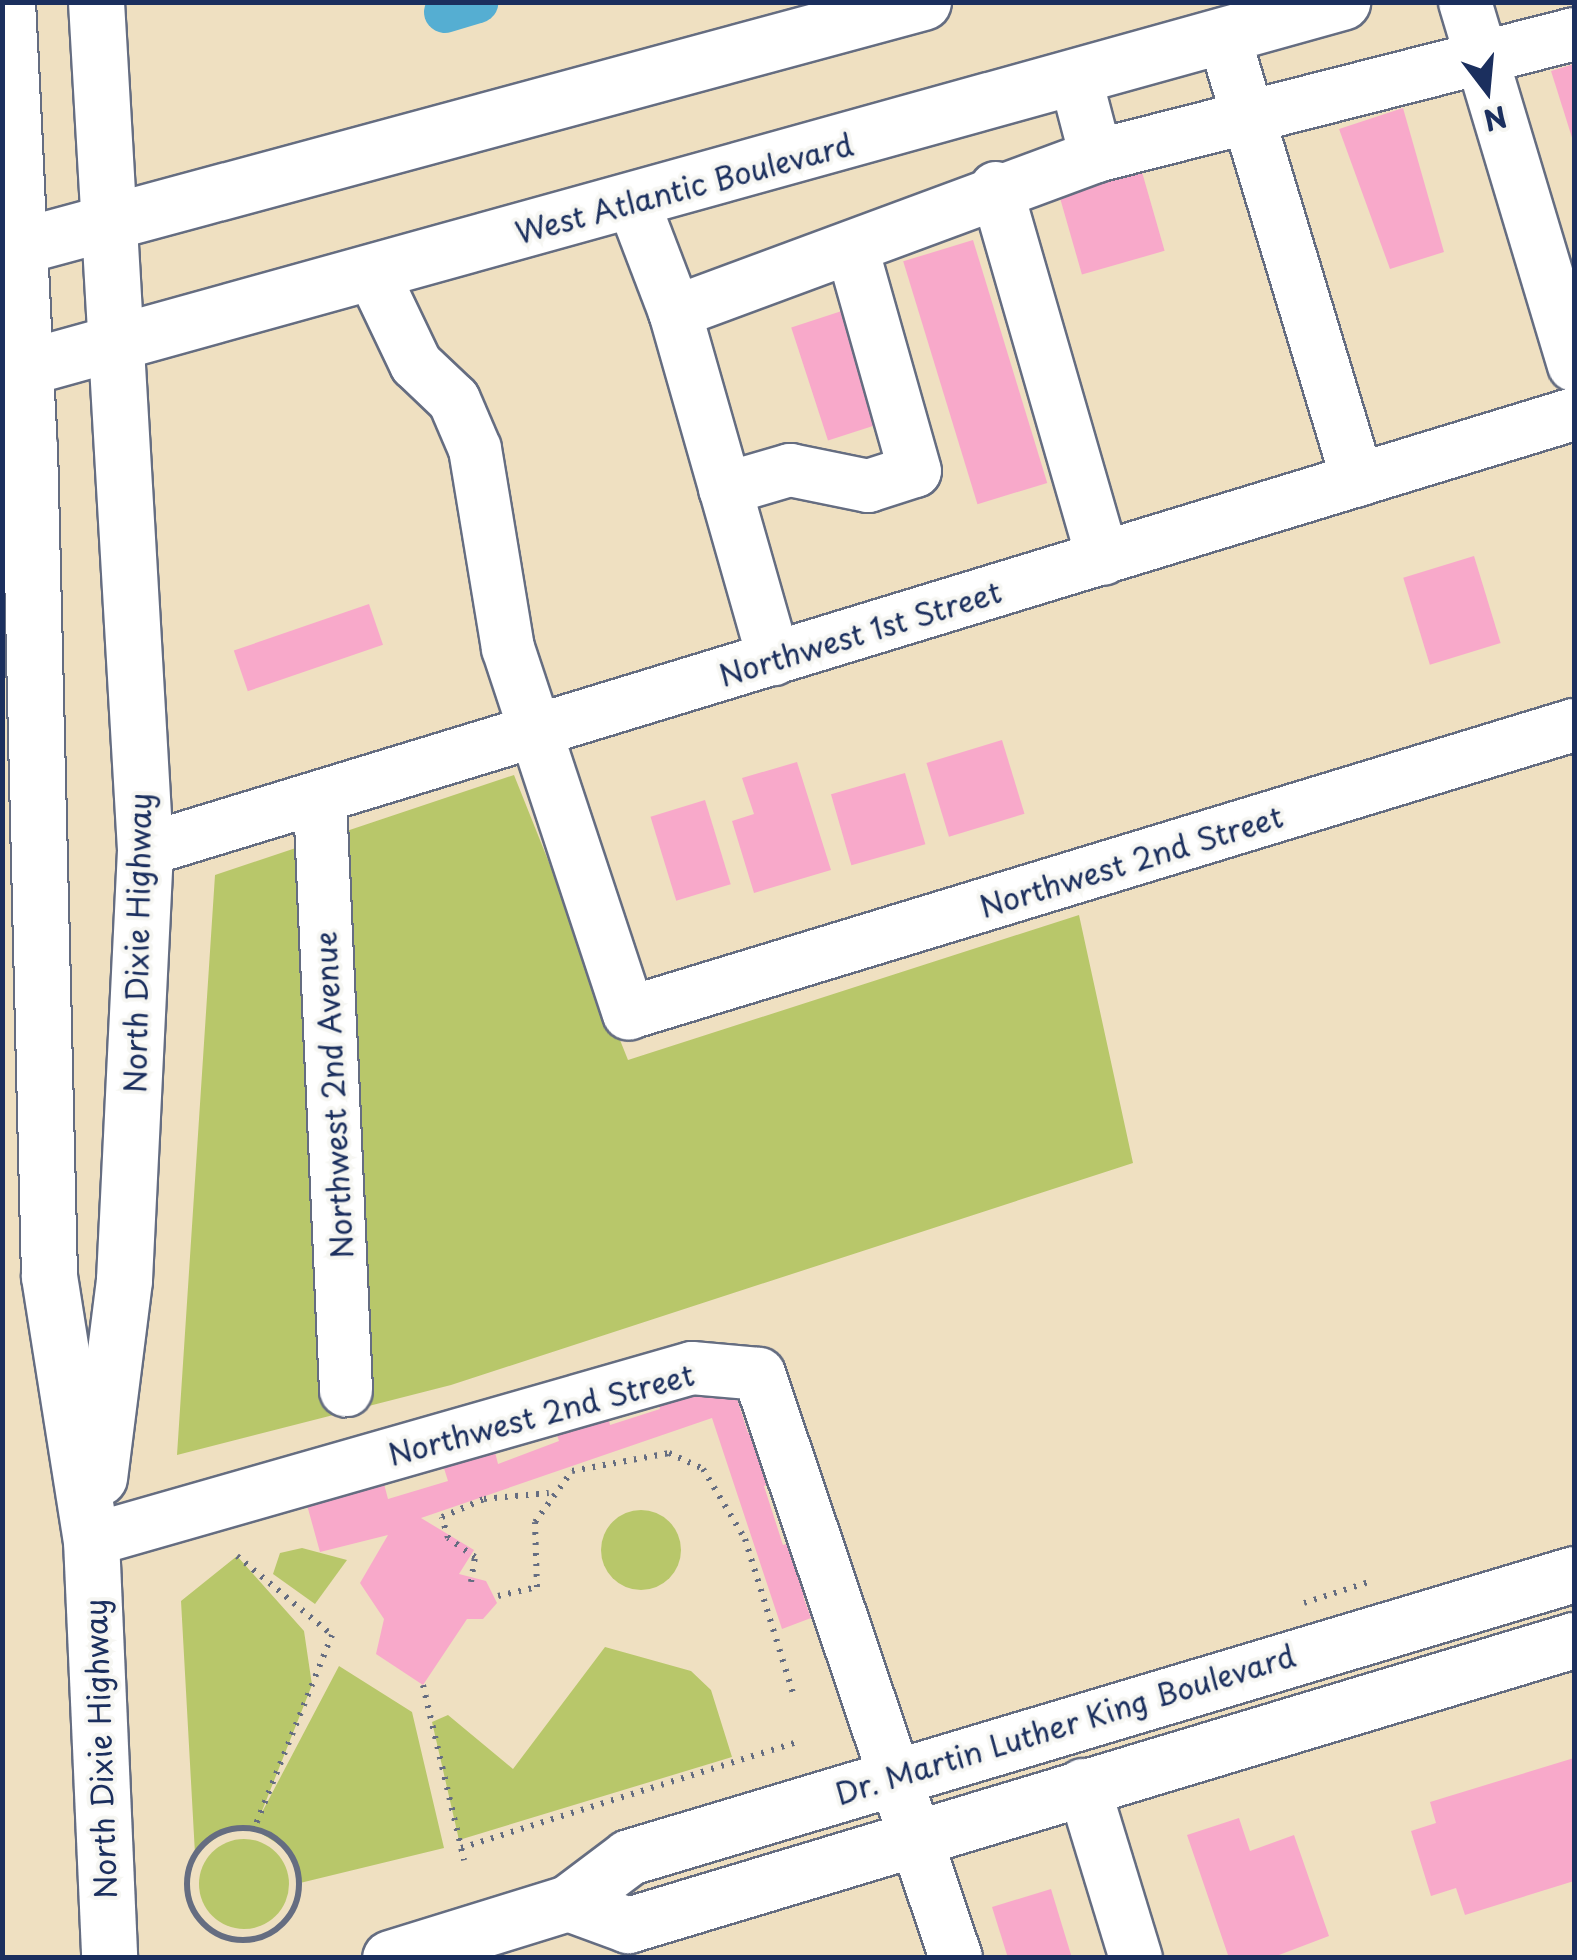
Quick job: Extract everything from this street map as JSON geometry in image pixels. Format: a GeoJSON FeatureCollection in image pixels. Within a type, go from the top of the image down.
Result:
{"type":"FeatureCollection","features":[{"type":"Feature","properties":{"kind":"main road","name":"North Dixie Highway"},"geometry":{"type":"LineString","coordinates":[[7,2],[14,371],[50,1276],[91,1540],[109,1958]]}},
{"type":"Feature","properties":{"kind":"main road","name":"North Dixie Highway"},"geometry":{"type":"LineString","coordinates":[[91,1540],[124,1280],[145,850],[96,2]]}},
{"type":"Feature","properties":{"kind":"main road"},"geometry":{"type":"LineString","coordinates":[[11,249],[923,2]]}},
{"type":"Feature","properties":{"kind":"main road","name":"West Atlantic Boulevard"},"geometry":{"type":"LineString","coordinates":[[14,371],[1076,80],[1342,2]]}},
{"type":"Feature","properties":{"kind":"main road","name":"Dr. Martin Luther King Boulevard"},"geometry":{"type":"LineString","coordinates":[[390,1958],[568,1903],[629,1857],[1252,1667],[1574,1574]]}},
{"type":"Feature","properties":{"kind":"main road"},"geometry":{"type":"LineString","coordinates":[[568,1903],[628,1925],[1271,1727],[1574,1640]]}},
{"type":"Feature","properties":{"kind":"main road"},"geometry":{"type":"LineString","coordinates":[[1252,1667],[1271,1727]]}},
{"type":"Feature","properties":{"kind":"street"},"geometry":{"type":"LineString","coordinates":[[1464,2],[1572,349]]}},
{"type":"Feature","properties":{"kind":"street"},"geometry":{"type":"LineString","coordinates":[[675,312],[852,248],[996,188],[1096,156],[1574,34]]}},
{"type":"Feature","properties":{"kind":"street"},"geometry":{"type":"LineString","coordinates":[[1224,37],[1358,480]]}},
{"type":"Feature","properties":{"kind":"street"},"geometry":{"type":"LineString","coordinates":[[1076,80],[1096,156]]}},
{"type":"Feature","properties":{"kind":"street"},"geometry":{"type":"LineString","coordinates":[[996,188],[1103,559]]}},
{"type":"Feature","properties":{"kind":"street"},"geometry":{"type":"LineString","coordinates":[[633,202],[675,312],[774,659]]}},
{"type":"Feature","properties":{"kind":"street"},"geometry":{"type":"LineString","coordinates":[[725,489],[790,470],[868,486],[916,471],[852,248]]}},
{"type":"Feature","properties":{"kind":"street"},"geometry":{"type":"LineString","coordinates":[[373,274],[416,364],[454,400],[475,450],[508,648],[538,732]]}},
{"type":"Feature","properties":{"kind":"street","name":"Northwest 1st Street"},"geometry":{"type":"LineString","coordinates":[[145,850],[320,800],[1574,414]]}},
{"type":"Feature","properties":{"kind":"street","name":"Northwest 2nd Street"},"geometry":{"type":"LineString","coordinates":[[538,732],[630,1013],[1574,725]]}},
{"type":"Feature","properties":{"kind":"street","name":"Northwest 2nd Avenue"},"geometry":{"type":"LineString","coordinates":[[320,800],[346,1390]]}},
{"type":"Feature","properties":{"kind":"street","name":"Northwest 2nd Street"},"geometry":{"type":"LineString","coordinates":[[91,1540],[692,1368],[759,1374],[898,1774]]}},
{"type":"Feature","properties":{"kind":"street"},"geometry":{"type":"LineString","coordinates":[[898,1774],[956,1958]]}},
{"type":"Feature","properties":{"kind":"street"},"geometry":{"type":"LineString","coordinates":[[1084,1785],[1136,1958]]}},
{"type":"Feature","properties":{"kind":"path"},"geometry":{"type":"LineString","coordinates":[[498,1596],[537,1587],[535,1522],[549,1492],[572,1471],[629,1455],[669,1453],[703,1469],[745,1539],[793,1693]]}},
{"type":"Feature","properties":{"kind":"path"},"geometry":{"type":"LineString","coordinates":[[471,1582],[475,1558],[448,1538],[442,1517],[484,1499],[549,1492]]}},
{"type":"Feature","properties":{"kind":"path"},"geometry":{"type":"LineString","coordinates":[[237,1556],[332,1635],[254,1829]]}},
{"type":"Feature","properties":{"kind":"path"},"geometry":{"type":"LineString","coordinates":[[423,1685],[464,1860]]}},
{"type":"Feature","properties":{"kind":"path"},"geometry":{"type":"LineString","coordinates":[[461,1848],[800,1741]]}},
{"type":"Feature","properties":{"kind":"path"},"geometry":{"type":"LineString","coordinates":[[254,1829],[288,1850],[297,1900],[277,1929],[228,1939],[199,1920],[188,1870],[214,1836],[254,1829]]}},
{"type":"Feature","properties":{"kind":"green space"},"geometry":{"type":"Polygon","coordinates":[[[514,775],[628,1060],[1079,915],[1133,1163],[451,1385],[177,1455],[215,875],[514,775]]]}},
{"type":"Feature","properties":{"kind":"green space"},"geometry":{"type":"Polygon","coordinates":[[[633,1510],[649,1510],[670,1521],[681,1550],[670,1579],[649,1590],[633,1590],[619,1584],[607,1572],[601,1558],[601,1542],[607,1528],[619,1516],[633,1510]]]}},
{"type":"Feature","properties":{"kind":"green space"},"geometry":{"type":"Polygon","coordinates":[[[302,1548],[347,1560],[315,1604],[273,1574],[280,1553],[302,1548]]]}},
{"type":"Feature","properties":{"kind":"green space"},"geometry":{"type":"Polygon","coordinates":[[[237,1556],[304,1631],[312,1685],[260,1816],[339,1666],[412,1712],[444,1848],[300,1883],[288,1850],[254,1829],[226,1830],[195,1854],[181,1601],[237,1556]]]}},
{"type":"Feature","properties":{"kind":"green space"},"geometry":{"type":"Polygon","coordinates":[[[605,1647],[691,1671],[711,1690],[732,1757],[459,1840],[432,1722],[448,1715],[513,1769],[605,1647]]]}},
{"type":"Feature","properties":{"kind":"green space"},"geometry":{"type":"Polygon","coordinates":[[[235,1839],[253,1839],[269,1846],[282,1859],[289,1884],[282,1909],[269,1922],[253,1929],[235,1929],[219,1922],[206,1909],[199,1893],[199,1875],[206,1859],[219,1846],[235,1839]]]}},
{"type":"Feature","properties":{"kind":"building"},"geometry":{"type":"Polygon","coordinates":[[[1574,64],[1574,144],[1551,71],[1574,64]]]}},
{"type":"Feature","properties":{"kind":"building"},"geometry":{"type":"Polygon","coordinates":[[[1403,108],[1444,252],[1390,269],[1339,129],[1403,108]]]}},
{"type":"Feature","properties":{"kind":"building"},"geometry":{"type":"Polygon","coordinates":[[[1142,172],[1165,251],[1082,275],[1059,196],[1142,172]]]}},
{"type":"Feature","properties":{"kind":"building"},"geometry":{"type":"Polygon","coordinates":[[[973,240],[1047,483],[977,504],[903,261],[973,240]]]}},
{"type":"Feature","properties":{"kind":"building"},"geometry":{"type":"Polygon","coordinates":[[[854,307],[891,420],[828,441],[791,327],[854,307]]]}},
{"type":"Feature","properties":{"kind":"building"},"geometry":{"type":"Polygon","coordinates":[[[1474,556],[1501,643],[1430,665],[1403,578],[1474,556]]]}},
{"type":"Feature","properties":{"kind":"building"},"geometry":{"type":"Polygon","coordinates":[[[369,604],[383,645],[248,691],[234,651],[369,604]]]}},
{"type":"Feature","properties":{"kind":"building"},"geometry":{"type":"Polygon","coordinates":[[[1002,740],[1025,814],[949,837],[926,763],[1002,740]]]}},
{"type":"Feature","properties":{"kind":"building"},"geometry":{"type":"Polygon","coordinates":[[[797,762],[831,870],[754,893],[732,821],[754,814],[742,778],[797,762]]]}},
{"type":"Feature","properties":{"kind":"building"},"geometry":{"type":"Polygon","coordinates":[[[905,773],[925,844],[851,865],[831,794],[905,773]]]}},
{"type":"Feature","properties":{"kind":"building"},"geometry":{"type":"Polygon","coordinates":[[[705,800],[731,884],[676,901],[650,817],[705,800]]]}},
{"type":"Feature","properties":{"kind":"building"},"geometry":{"type":"Polygon","coordinates":[[[652,1381],[732,1383],[748,1433],[771,1426],[787,1478],[764,1486],[783,1545],[816,1535],[821,1590],[803,1596],[811,1618],[782,1629],[712,1418],[421,1518],[474,1550],[459,1574],[486,1581],[497,1603],[483,1619],[467,1619],[423,1685],[376,1654],[384,1619],[360,1583],[388,1535],[320,1552],[307,1505],[383,1480],[388,1499],[448,1481],[443,1465],[494,1448],[498,1464],[559,1441],[550,1415],[607,1411],[610,1425],[660,1409],[652,1381]]]}},
{"type":"Feature","properties":{"kind":"building"},"geometry":{"type":"Polygon","coordinates":[[[1574,1758],[1574,1881],[1465,1915],[1456,1888],[1431,1896],[1411,1831],[1436,1823],[1430,1802],[1574,1758]]]}},
{"type":"Feature","properties":{"kind":"building"},"geometry":{"type":"Polygon","coordinates":[[[1239,1818],[1250,1851],[1294,1835],[1329,1936],[1271,1958],[1229,1958],[1187,1835],[1239,1818]]]}},
{"type":"Feature","properties":{"kind":"building"},"geometry":{"type":"Polygon","coordinates":[[[1051,1889],[1072,1958],[1008,1958],[992,1907],[1051,1889]]]}},
{"type":"Feature","properties":{"kind":"waterway"},"geometry":{"type":"LineString","coordinates":[[445,12],[478,2]]}}]}
